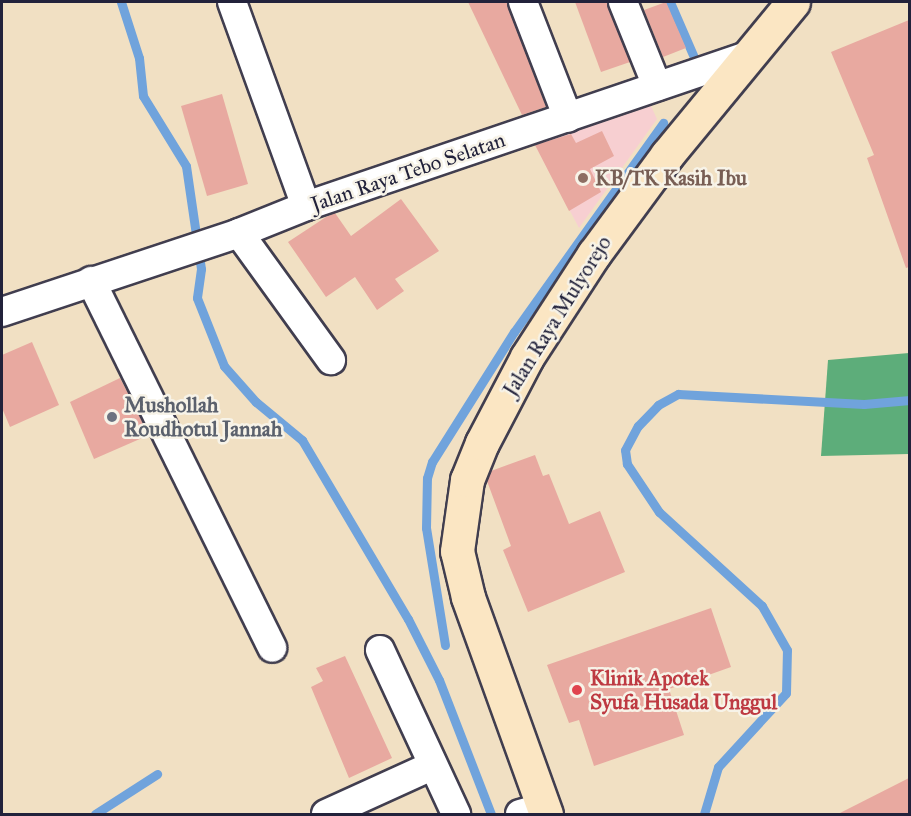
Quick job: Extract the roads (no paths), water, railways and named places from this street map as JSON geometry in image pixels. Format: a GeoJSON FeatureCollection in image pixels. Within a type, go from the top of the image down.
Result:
{"type":"FeatureCollection","features":[{"type":"Feature","properties":{"kind":"main road"},"geometry":{"type":"LineString","coordinates":[[746,56],[793,2]]}},
{"type":"Feature","properties":{"kind":"main road","name":"Jalan Raya Mulyorejo"},"geometry":{"type":"LineString","coordinates":[[537,812],[468,597],[457,551],[467,480],[527,357],[594,254],[667,155],[746,56]]}},
{"type":"Feature","properties":{"kind":"street"},"geometry":{"type":"LineString","coordinates":[[232,2],[306,206]]}},
{"type":"Feature","properties":{"kind":"street"},"geometry":{"type":"LineString","coordinates":[[523,2],[568,118]]}},
{"type":"Feature","properties":{"kind":"street"},"geometry":{"type":"LineString","coordinates":[[623,2],[657,86]]}},
{"type":"Feature","properties":{"kind":"street","name":"Jalan Raya Tebo Selatan"},"geometry":{"type":"LineString","coordinates":[[2,312],[228,237],[306,206],[746,56]]}},
{"type":"Feature","properties":{"kind":"street"},"geometry":{"type":"LineString","coordinates":[[228,237],[332,360]]}},
{"type":"Feature","properties":{"kind":"street"},"geometry":{"type":"LineString","coordinates":[[91,281],[273,648]]}},
{"type":"Feature","properties":{"kind":"street"},"geometry":{"type":"LineString","coordinates":[[380,650],[456,814]]}},
{"type":"Feature","properties":{"kind":"street"},"geometry":{"type":"LineString","coordinates":[[326,814],[432,766]]}},
{"type":"Feature","properties":{"kind":"waterway"},"geometry":{"type":"LineString","coordinates":[[121,2],[139,58],[143,96],[186,166],[201,269],[197,298],[224,366],[256,402],[302,440],[408,619],[439,680],[491,814]]}},
{"type":"Feature","properties":{"kind":"waterway"},"geometry":{"type":"LineString","coordinates":[[670,2],[693,55]]}},
{"type":"Feature","properties":{"kind":"waterway"},"geometry":{"type":"LineString","coordinates":[[445,645],[426,528],[427,478],[432,462],[514,332],[663,123]]}},
{"type":"Feature","properties":{"kind":"waterway"},"geometry":{"type":"LineString","coordinates":[[704,814],[718,767],[786,693],[787,650],[762,606],[659,512],[627,464],[625,450],[638,426],[658,405],[678,394],[864,404],[910,400]]}},
{"type":"Feature","properties":{"kind":"waterway"},"geometry":{"type":"LineString","coordinates":[[95,814],[157,774]]}},
{"type":"Feature","properties":{"kind":"place","name":"KB/TK Kasih Ibu"},"geometry":{"type":"Point","coordinates":[583,178]}},
{"type":"Feature","properties":{"kind":"place","name":"Mushollah Roudhotul Jannah"},"geometry":{"type":"Point","coordinates":[112,417]}},
{"type":"Feature","properties":{"kind":"place","name":"Klinik Apotek Syufa Husada Unggul"},"geometry":{"type":"Point","coordinates":[577,690]}}]}
